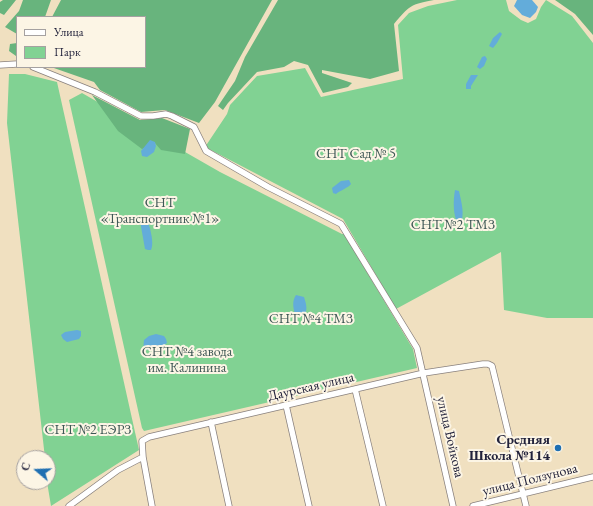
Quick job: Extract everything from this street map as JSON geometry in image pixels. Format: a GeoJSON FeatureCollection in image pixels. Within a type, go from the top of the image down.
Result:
{"type":"FeatureCollection","features":[{"type":"Feature","properties":{"kind":"street"},"geometry":{"type":"LineString","coordinates":[[0,65],[16,64]]}},
{"type":"Feature","properties":{"kind":"street","name":"улица Войкова"},"geometry":{"type":"LineString","coordinates":[[35,68],[95,92],[141,116],[166,114],[184,121],[194,127],[206,151],[268,187],[341,224],[417,348],[424,373],[453,506]]}},
{"type":"Feature","properties":{"kind":"street","name":"Даурская улица"},"geometry":{"type":"LineString","coordinates":[[143,457],[142,441],[149,437],[424,373],[488,364],[492,366],[523,493]]}},
{"type":"Feature","properties":{"kind":"street"},"geometry":{"type":"LineString","coordinates":[[355,389],[383,506]]}},
{"type":"Feature","properties":{"kind":"street"},"geometry":{"type":"LineString","coordinates":[[286,405],[309,506]]}},
{"type":"Feature","properties":{"kind":"street"},"geometry":{"type":"LineString","coordinates":[[211,422],[230,506]]}},
{"type":"Feature","properties":{"kind":"street"},"geometry":{"type":"LineString","coordinates":[[69,506],[118,470],[143,457],[152,506]]}},
{"type":"Feature","properties":{"kind":"street","name":"улица Ползунова"},"geometry":{"type":"LineString","coordinates":[[473,506],[593,477]]}},
{"type":"Feature","properties":{"kind":"street"},"geometry":{"type":"LineString","coordinates":[[523,493],[526,506]]}},
{"type":"Feature","properties":{"kind":"green space"},"geometry":{"type":"Polygon","coordinates":[[[3,0],[16,0],[4,15],[0,13],[0,2],[3,0]]]}},
{"type":"Feature","properties":{"kind":"green space"},"geometry":{"type":"Polygon","coordinates":[[[23,0],[51,0],[45,16],[16,16],[16,33],[5,27],[19,11],[23,0]]]}},
{"type":"Feature","properties":{"kind":"green space"},"geometry":{"type":"Polygon","coordinates":[[[61,0],[272,0],[215,102],[199,123],[165,110],[141,112],[100,90],[94,82],[54,68],[146,68],[146,16],[53,16],[61,0]]]}},
{"type":"Feature","properties":{"kind":"green space"},"geometry":{"type":"Polygon","coordinates":[[[278,0],[434,0],[420,3],[411,7],[403,13],[394,24],[399,71],[370,79],[322,70],[322,73],[352,83],[348,87],[323,93],[308,65],[294,61],[284,67],[257,72],[223,110],[218,106],[235,81],[245,57],[278,0]]]}},
{"type":"Feature","properties":{"kind":"green space"},"geometry":{"type":"Polygon","coordinates":[[[457,0],[506,0],[509,11],[521,20],[528,23],[536,19],[546,0],[572,16],[593,43],[593,318],[547,318],[504,310],[501,252],[396,309],[343,219],[205,147],[227,114],[230,105],[257,76],[305,68],[321,97],[403,79],[398,25],[409,13],[428,6],[457,0]]]}},
{"type":"Feature","properties":{"kind":"green space"},"geometry":{"type":"Polygon","coordinates":[[[555,0],[593,0],[593,35],[575,14],[555,0]]]}},
{"type":"Feature","properties":{"kind":"green space"},"geometry":{"type":"Polygon","coordinates":[[[16,43],[16,56],[9,51],[10,44],[16,43]]]}},
{"type":"Feature","properties":{"kind":"green space","name":"СНТ №2 ЕЭРЗ"},"geometry":{"type":"Polygon","coordinates":[[[9,74],[25,74],[57,82],[139,450],[51,506],[48,490],[56,490],[56,450],[44,450],[7,123],[9,74]]]}},
{"type":"Feature","properties":{"kind":"green space"},"geometry":{"type":"Polygon","coordinates":[[[82,93],[220,172],[344,234],[413,349],[417,368],[144,431],[142,428],[69,100],[82,93]]]}},
{"type":"Feature","properties":{"kind":"green space"},"geometry":{"type":"Polygon","coordinates":[[[92,95],[140,120],[162,118],[190,129],[185,154],[161,150],[154,142],[142,149],[118,131],[92,95]]]}},
{"type":"Feature","properties":{"kind":"water"},"geometry":{"type":"Polygon","coordinates":[[[517,0],[532,0],[538,7],[536,12],[530,18],[522,15],[514,6],[517,0]]]}},
{"type":"Feature","properties":{"kind":"water"},"geometry":{"type":"Polygon","coordinates":[[[500,32],[502,34],[497,43],[493,48],[489,46],[493,38],[500,32]]]}},
{"type":"Feature","properties":{"kind":"water"},"geometry":{"type":"Polygon","coordinates":[[[485,56],[487,59],[484,66],[480,69],[477,67],[482,57],[485,56]]]}},
{"type":"Feature","properties":{"kind":"water"},"geometry":{"type":"Polygon","coordinates":[[[471,75],[478,75],[471,86],[471,89],[466,89],[466,84],[471,75]]]}},
{"type":"Feature","properties":{"kind":"water"},"geometry":{"type":"Polygon","coordinates":[[[150,140],[155,142],[156,146],[154,152],[147,157],[142,156],[141,151],[150,140]]]}},
{"type":"Feature","properties":{"kind":"water"},"geometry":{"type":"Polygon","coordinates":[[[349,180],[350,185],[336,194],[333,193],[332,188],[341,181],[349,180]]]}},
{"type":"Feature","properties":{"kind":"water"},"geometry":{"type":"Polygon","coordinates":[[[455,190],[459,191],[463,216],[462,220],[458,224],[454,208],[455,190]]]}},
{"type":"Feature","properties":{"kind":"water"},"geometry":{"type":"Polygon","coordinates":[[[141,215],[145,216],[150,228],[152,238],[151,250],[145,249],[140,221],[141,215]]]}},
{"type":"Feature","properties":{"kind":"water"},"geometry":{"type":"Polygon","coordinates":[[[296,295],[304,297],[306,304],[305,313],[300,315],[295,314],[293,304],[296,295]]]}},
{"type":"Feature","properties":{"kind":"water"},"geometry":{"type":"Polygon","coordinates":[[[77,330],[81,331],[81,336],[79,339],[67,342],[61,335],[65,332],[77,330]]]}},
{"type":"Feature","properties":{"kind":"water"},"geometry":{"type":"Polygon","coordinates":[[[156,334],[164,336],[167,343],[155,349],[146,349],[144,346],[144,340],[149,336],[156,334]]]}},
{"type":"Feature","properties":{"kind":"place","name":"Средняя Школа №114"},"geometry":{"type":"Point","coordinates":[558,448]}},
{"type":"Feature","properties":{"kind":"park label","name":"СНТ Сад № 5"},"geometry":{"type":"Point","coordinates":[356,154]}},
{"type":"Feature","properties":{"kind":"park label","name":"СНТ «Транспортник №1»"},"geometry":{"type":"Point","coordinates":[160,212]}},
{"type":"Feature","properties":{"kind":"park label","name":"СНТ №2 ТМЗ"},"geometry":{"type":"Point","coordinates":[453,225]}},
{"type":"Feature","properties":{"kind":"park label","name":"СНТ №4 ТМЗ"},"geometry":{"type":"Point","coordinates":[311,319]}},
{"type":"Feature","properties":{"kind":"park label","name":"СНТ №4 завода им. Калинина"},"geometry":{"type":"Point","coordinates":[187,360]}}]}
